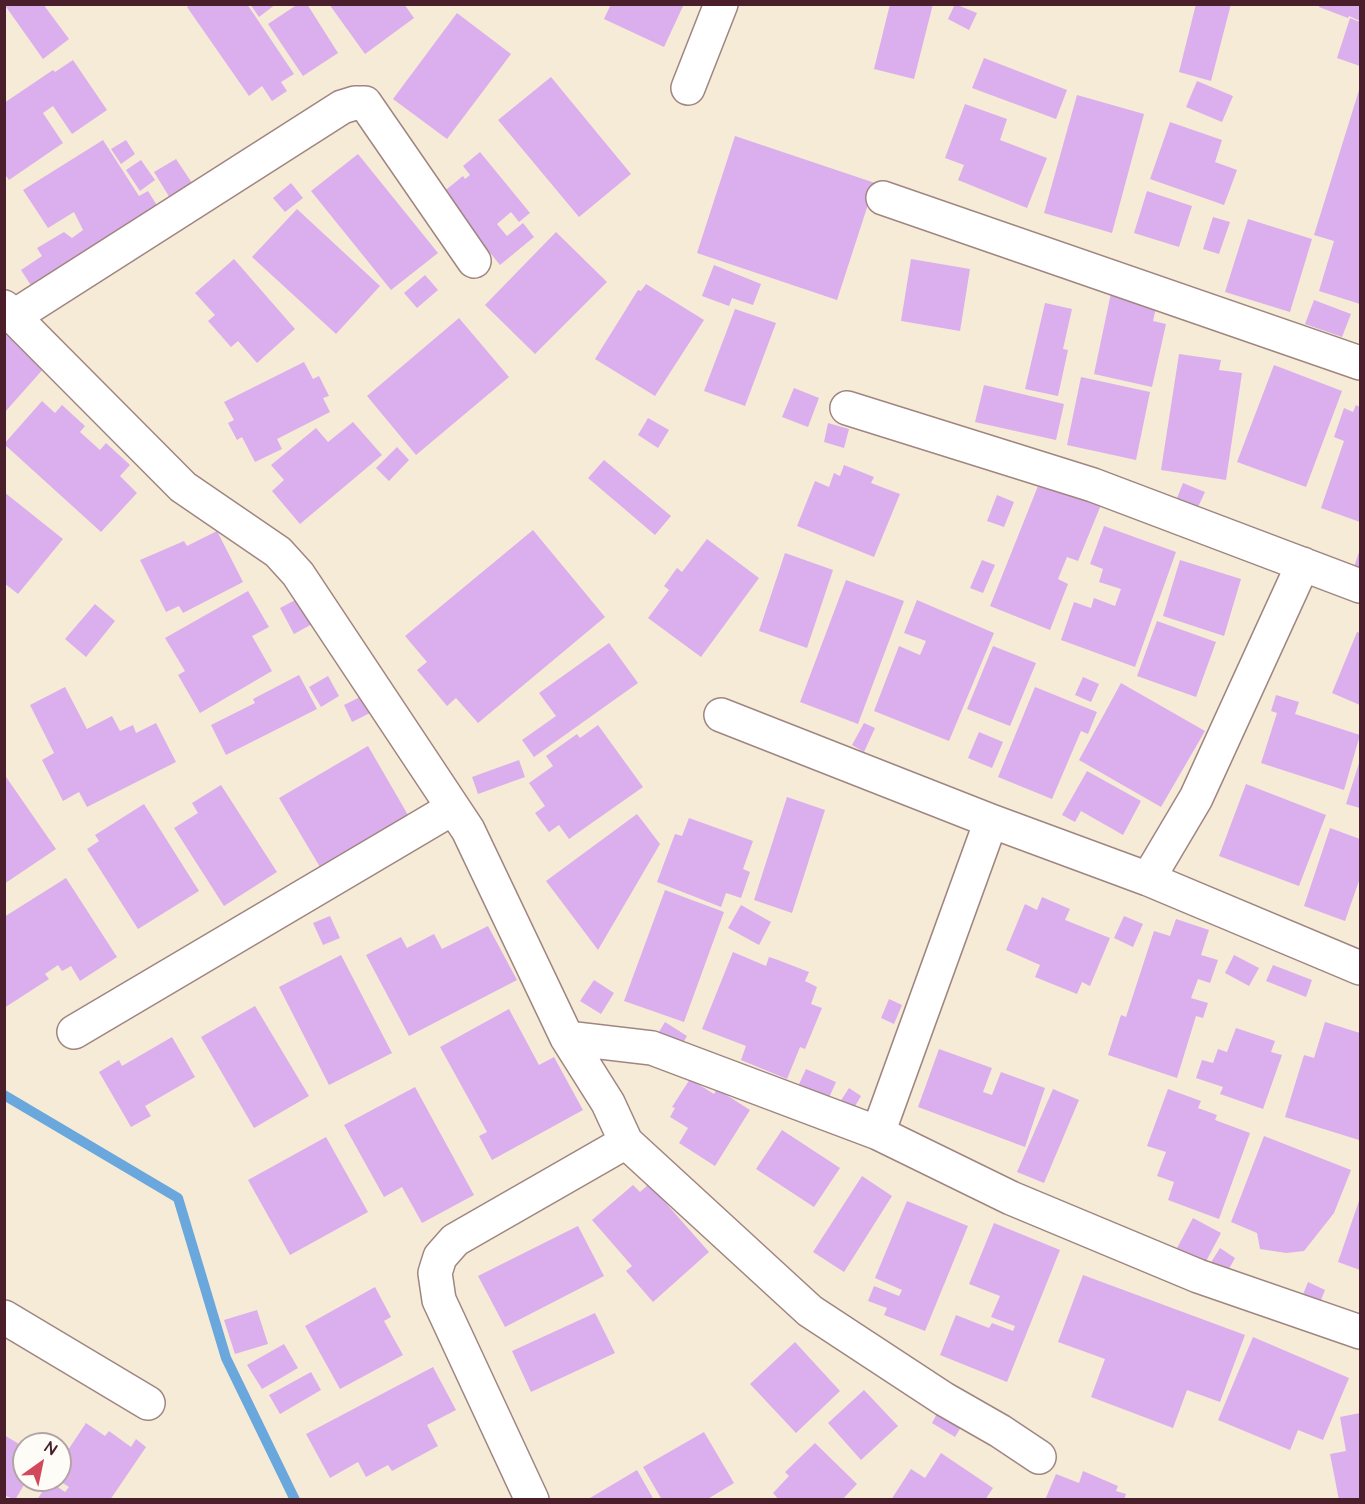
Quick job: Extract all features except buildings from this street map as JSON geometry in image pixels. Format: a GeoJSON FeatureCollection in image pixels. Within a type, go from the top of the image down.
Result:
{"type":"FeatureCollection","features":[{"type":"Feature","properties":{"kind":"street"},"geometry":{"type":"LineString","coordinates":[[688,88],[721,4]]}},
{"type":"Feature","properties":{"kind":"street"},"geometry":{"type":"LineString","coordinates":[[474,261],[365,103],[355,103],[342,107],[9,312],[183,487],[278,552],[298,574],[468,830],[567,1038],[608,1103],[626,1142],[810,1311],[1039,1457]]}},
{"type":"Feature","properties":{"kind":"street"},"geometry":{"type":"LineString","coordinates":[[884,198],[1360,363]]}},
{"type":"Feature","properties":{"kind":"street"},"geometry":{"type":"LineString","coordinates":[[847,408],[1036,466],[1360,586]]}},
{"type":"Feature","properties":{"kind":"street"},"geometry":{"type":"LineString","coordinates":[[1148,879],[1196,798],[1303,564]]}},
{"type":"Feature","properties":{"kind":"street"},"geometry":{"type":"LineString","coordinates":[[721,715],[991,821],[1148,879],[1360,968]]}},
{"type":"Feature","properties":{"kind":"street"},"geometry":{"type":"LineString","coordinates":[[74,1032],[453,808]]}},
{"type":"Feature","properties":{"kind":"street"},"geometry":{"type":"LineString","coordinates":[[878,1133],[991,821]]}},
{"type":"Feature","properties":{"kind":"street"},"geometry":{"type":"LineString","coordinates":[[567,1038],[652,1048],[878,1133],[1011,1198],[1187,1271],[1360,1332]]}},
{"type":"Feature","properties":{"kind":"street"},"geometry":{"type":"LineString","coordinates":[[532,1500],[439,1300],[435,1273],[440,1257],[454,1240],[626,1142]]}},
{"type":"Feature","properties":{"kind":"street"},"geometry":{"type":"LineString","coordinates":[[4,1317],[148,1403]]}},
{"type":"Feature","properties":{"kind":"waterway"},"geometry":{"type":"LineString","coordinates":[[4,1095],[178,1198],[226,1358],[295,1500]]}}]}
